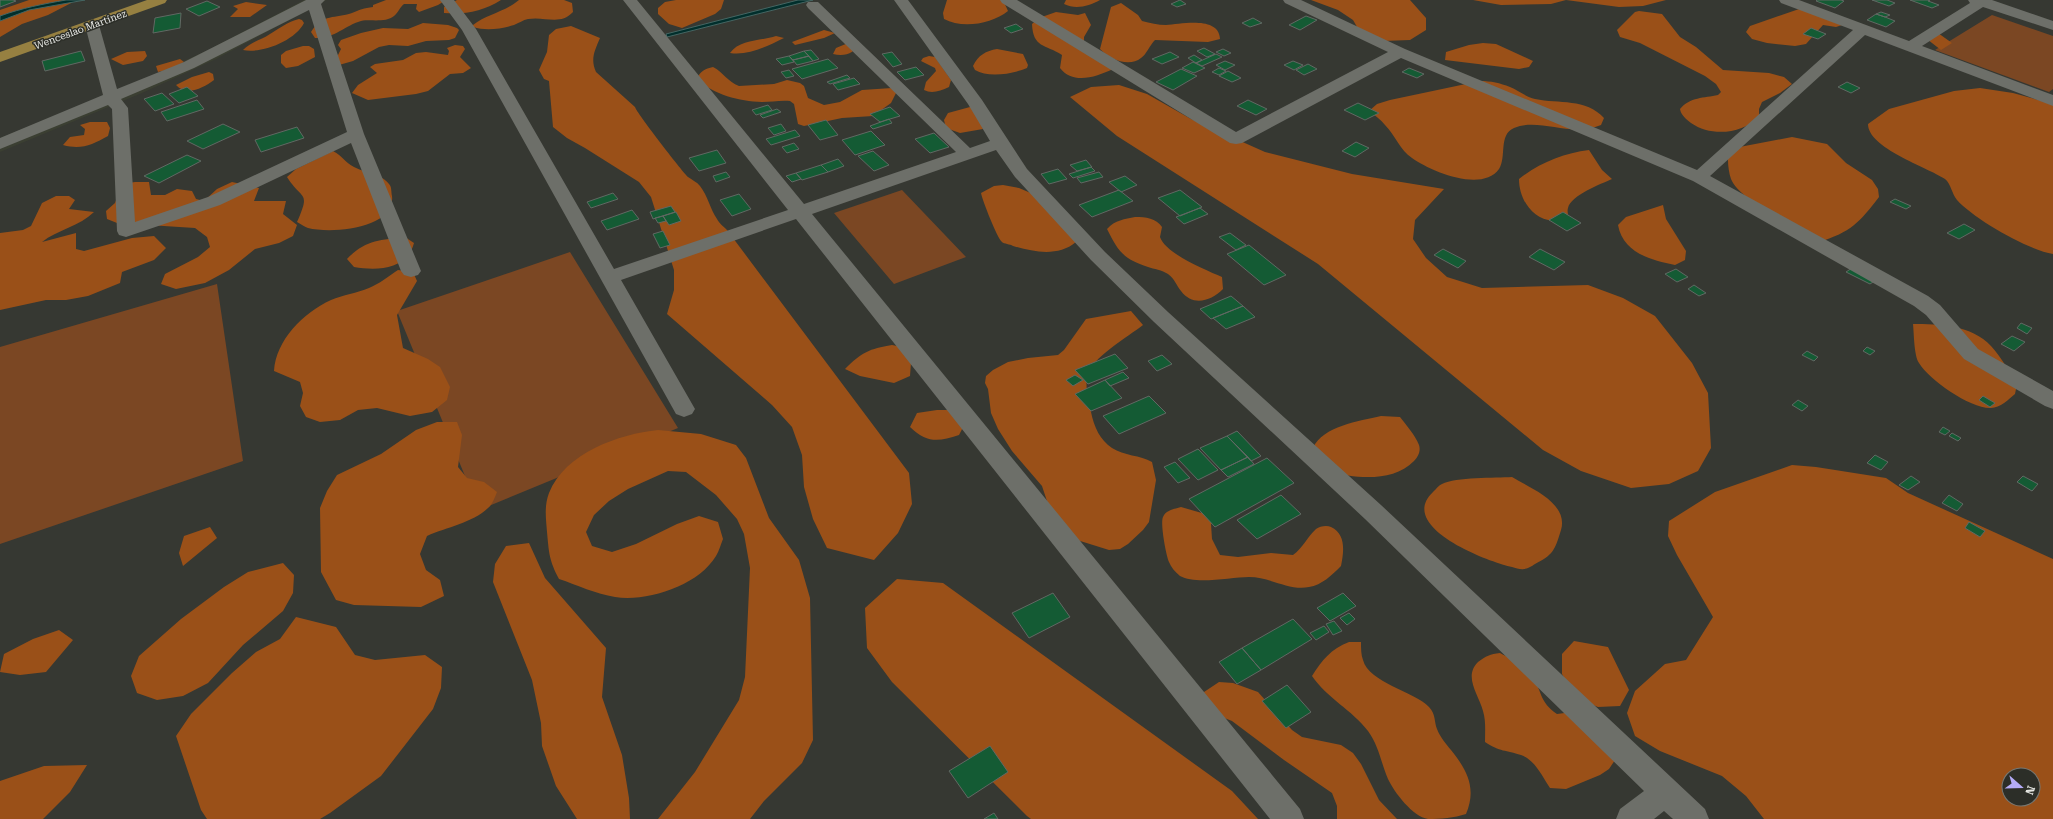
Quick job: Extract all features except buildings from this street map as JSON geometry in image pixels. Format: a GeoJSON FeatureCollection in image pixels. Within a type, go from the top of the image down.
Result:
{"type":"FeatureCollection","features":[{"type":"Feature","properties":{"kind":"main road","name":"Wenceslao Martínez"},"geometry":{"type":"LineString","coordinates":[[0,58],[160,0]]}},
{"type":"Feature","properties":{"kind":"street"},"geometry":{"type":"LineString","coordinates":[[447,0],[469,29],[684,409]]}},
{"type":"Feature","properties":{"kind":"street"},"geometry":{"type":"LineString","coordinates":[[630,0],[1289,819]]}},
{"type":"Feature","properties":{"kind":"street"},"geometry":{"type":"LineString","coordinates":[[901,0],[976,103],[1000,143],[1021,173],[1098,256],[1161,317],[1373,512],[1694,819]]}},
{"type":"Feature","properties":{"kind":"street"},"geometry":{"type":"LineString","coordinates":[[1008,0],[1236,139],[1400,52]]}},
{"type":"Feature","properties":{"kind":"street"},"geometry":{"type":"LineString","coordinates":[[1290,0],[1400,52],[1700,177],[1921,301],[1933,310],[1971,354],[2053,401]]}},
{"type":"Feature","properties":{"kind":"street"},"geometry":{"type":"LineString","coordinates":[[1786,0],[2053,101]]}},
{"type":"Feature","properties":{"kind":"street"},"geometry":{"type":"LineString","coordinates":[[0,144],[112,99],[189,65],[315,1],[356,134],[411,271]]}},
{"type":"Feature","properties":{"kind":"street"},"geometry":{"type":"LineString","coordinates":[[1910,47],[1981,1],[2053,26]]}},
{"type":"Feature","properties":{"kind":"street"},"geometry":{"type":"LineString","coordinates":[[813,5],[967,154]]}},
{"type":"Feature","properties":{"kind":"street"},"geometry":{"type":"LineString","coordinates":[[92,25],[112,99],[120,108],[126,231],[214,201],[356,134]]}},
{"type":"Feature","properties":{"kind":"street"},"geometry":{"type":"LineString","coordinates":[[1700,177],[1863,29]]}},
{"type":"Feature","properties":{"kind":"street"},"geometry":{"type":"LineString","coordinates":[[610,277],[1000,143]]}},
{"type":"Feature","properties":{"kind":"street"},"geometry":{"type":"LineString","coordinates":[[1631,819],[1665,792]]}},
{"type":"Feature","properties":{"kind":"shaded area"},"geometry":{"type":"Polygon","coordinates":[[[29,0],[77,0],[48,15],[22,24],[0,37],[0,10],[29,0]]]}},
{"type":"Feature","properties":{"kind":"shaded area"},"geometry":{"type":"Polygon","coordinates":[[[304,0],[327,0],[216,59],[142,93],[0,152],[0,138],[131,85],[208,50],[304,0]]]}},
{"type":"Feature","properties":{"kind":"shaded area"},"geometry":{"type":"Polygon","coordinates":[[[386,0],[446,0],[438,5],[419,12],[416,9],[417,4],[404,4],[391,18],[361,21],[322,38],[315,38],[311,32],[320,22],[325,19],[346,15],[362,9],[373,7],[373,5],[386,0]]]}},
{"type":"Feature","properties":{"kind":"shaded area"},"geometry":{"type":"Polygon","coordinates":[[[457,0],[501,0],[488,7],[466,13],[444,13],[444,7],[457,0]]]}},
{"type":"Feature","properties":{"kind":"shaded area"},"geometry":{"type":"Polygon","coordinates":[[[519,0],[564,0],[572,3],[573,12],[563,19],[558,20],[534,18],[514,25],[499,28],[483,29],[473,27],[473,25],[478,21],[514,4],[519,0]]]}},
{"type":"Feature","properties":{"kind":"shaded area"},"geometry":{"type":"Polygon","coordinates":[[[676,0],[724,0],[721,9],[715,14],[682,28],[669,24],[658,14],[658,8],[665,2],[676,0]]]}},
{"type":"Feature","properties":{"kind":"shaded area"},"geometry":{"type":"Polygon","coordinates":[[[947,0],[1003,0],[1008,11],[985,22],[977,24],[959,24],[944,19],[943,13],[947,0]]]}},
{"type":"Feature","properties":{"kind":"shaded area"},"geometry":{"type":"Polygon","coordinates":[[[1066,0],[1100,0],[1091,4],[1073,7],[1064,4],[1066,0]]]}},
{"type":"Feature","properties":{"kind":"shaded area"},"geometry":{"type":"Polygon","coordinates":[[[1311,0],[1410,0],[1426,18],[1426,30],[1410,40],[1383,41],[1360,32],[1353,20],[1338,10],[1311,0]]]}},
{"type":"Feature","properties":{"kind":"shaded area"},"geometry":{"type":"Polygon","coordinates":[[[1473,0],[1566,0],[1551,4],[1501,5],[1473,0]]]}},
{"type":"Feature","properties":{"kind":"shaded area"},"geometry":{"type":"Polygon","coordinates":[[[1566,0],[1666,0],[1643,6],[1619,7],[1566,0]]]}},
{"type":"Feature","properties":{"kind":"shaded area"},"geometry":{"type":"Polygon","coordinates":[[[246,2],[267,5],[250,17],[230,17],[238,9],[233,6],[246,2]]]}},
{"type":"Feature","properties":{"kind":"shaded area"},"geometry":{"type":"Polygon","coordinates":[[[1121,3],[1138,15],[1142,21],[1163,25],[1190,23],[1207,24],[1218,32],[1220,39],[1208,42],[1155,40],[1145,55],[1136,61],[1119,61],[1104,53],[1100,49],[1111,7],[1121,3]]]}},
{"type":"Feature","properties":{"kind":"shaded area"},"geometry":{"type":"Polygon","coordinates":[[[1802,8],[1845,24],[1836,27],[1823,25],[1806,44],[1795,46],[1767,43],[1752,39],[1746,32],[1750,26],[1802,8]]]}},
{"type":"Feature","properties":{"kind":"shaded area"},"geometry":{"type":"Polygon","coordinates":[[[1639,11],[1662,14],[1680,37],[1696,47],[1723,70],[1769,73],[1784,77],[1792,84],[1780,93],[1762,102],[1759,109],[1759,117],[1744,127],[1726,132],[1717,132],[1699,127],[1691,123],[1681,113],[1680,109],[1688,102],[1718,95],[1721,92],[1716,84],[1705,76],[1640,43],[1620,37],[1617,30],[1635,12],[1639,11]]]}},
{"type":"Feature","properties":{"kind":"shaded area"},"geometry":{"type":"Polygon","coordinates":[[[1056,12],[1078,15],[1085,13],[1091,25],[1084,37],[1084,44],[1113,69],[1092,77],[1078,78],[1065,73],[1060,68],[1062,55],[1037,41],[1033,32],[1032,24],[1039,18],[1056,12]]]}},
{"type":"Feature","properties":{"kind":"shaded area"},"geometry":{"type":"Polygon","coordinates":[[[1992,15],[2053,36],[2053,89],[2049,92],[1935,50],[1992,15]]]}},
{"type":"Feature","properties":{"kind":"shaded area"},"geometry":{"type":"Polygon","coordinates":[[[299,19],[304,23],[300,29],[285,41],[259,50],[243,50],[284,25],[299,19]]]}},
{"type":"Feature","properties":{"kind":"shaded area"},"geometry":{"type":"Polygon","coordinates":[[[423,23],[448,25],[459,30],[455,38],[449,40],[426,41],[408,46],[389,45],[379,47],[353,61],[339,65],[335,61],[341,49],[338,45],[341,40],[361,33],[383,28],[408,29],[423,23]]]}},
{"type":"Feature","properties":{"kind":"shaded area"},"geometry":{"type":"Polygon","coordinates":[[[571,26],[600,38],[593,59],[596,72],[635,107],[650,130],[668,153],[688,177],[700,186],[720,223],[727,230],[909,473],[912,504],[898,533],[874,560],[827,548],[813,519],[804,487],[802,455],[792,427],[772,405],[667,314],[674,290],[674,270],[651,197],[639,182],[567,138],[553,127],[549,81],[544,79],[539,70],[547,52],[549,35],[556,29],[571,26]]]}},
{"type":"Feature","properties":{"kind":"shaded area"},"geometry":{"type":"Polygon","coordinates":[[[1931,28],[1952,43],[1941,50],[1923,36],[1931,28]]]}},
{"type":"Feature","properties":{"kind":"shaded area"},"geometry":{"type":"Polygon","coordinates":[[[824,30],[835,33],[824,38],[795,45],[792,42],[824,30]]]}},
{"type":"Feature","properties":{"kind":"shaded area"},"geometry":{"type":"Polygon","coordinates":[[[776,36],[784,38],[751,52],[737,54],[730,53],[739,45],[776,36]]]}},
{"type":"Feature","properties":{"kind":"shaded area"},"geometry":{"type":"Polygon","coordinates":[[[853,41],[859,41],[855,49],[849,54],[833,54],[836,48],[853,41]]]}},
{"type":"Feature","properties":{"kind":"shaded area"},"geometry":{"type":"Polygon","coordinates":[[[1483,43],[1496,44],[1533,61],[1529,67],[1519,69],[1445,60],[1446,52],[1469,45],[1483,43]]]}},
{"type":"Feature","properties":{"kind":"shaded area"},"geometry":{"type":"Polygon","coordinates":[[[455,45],[463,46],[465,49],[460,57],[471,68],[463,73],[450,74],[428,91],[368,100],[352,93],[358,85],[377,73],[370,67],[375,64],[403,60],[416,53],[426,52],[448,55],[449,51],[447,48],[455,45]]]}},
{"type":"Feature","properties":{"kind":"shaded area"},"geometry":{"type":"Polygon","coordinates":[[[303,46],[309,46],[314,49],[315,57],[298,66],[286,68],[281,63],[281,55],[286,51],[303,46]]]}},
{"type":"Feature","properties":{"kind":"shaded area"},"geometry":{"type":"Polygon","coordinates":[[[997,49],[1023,54],[1028,65],[1027,68],[1001,74],[987,74],[975,70],[973,66],[980,56],[986,52],[997,49]]]}},
{"type":"Feature","properties":{"kind":"shaded area"},"geometry":{"type":"Polygon","coordinates":[[[145,51],[147,56],[143,61],[123,65],[111,59],[127,52],[145,51]]]}},
{"type":"Feature","properties":{"kind":"shaded area"},"geometry":{"type":"Polygon","coordinates":[[[929,56],[935,57],[951,80],[949,87],[936,92],[924,90],[926,82],[936,71],[935,68],[921,61],[923,58],[929,56]]]}},
{"type":"Feature","properties":{"kind":"shaded area"},"geometry":{"type":"Polygon","coordinates":[[[180,59],[184,62],[171,69],[158,72],[156,66],[180,59]]]}},
{"type":"Feature","properties":{"kind":"shaded area"},"geometry":{"type":"Polygon","coordinates":[[[713,67],[739,86],[774,84],[787,80],[800,83],[804,86],[808,98],[824,105],[840,102],[862,90],[892,88],[897,91],[891,103],[873,116],[842,118],[804,126],[798,124],[794,104],[790,101],[762,102],[736,99],[711,89],[697,79],[703,71],[713,67]]]}},
{"type":"Feature","properties":{"kind":"shaded area"},"geometry":{"type":"Polygon","coordinates":[[[209,72],[213,74],[214,80],[195,90],[190,91],[180,89],[176,85],[192,77],[209,72]]]}},
{"type":"Feature","properties":{"kind":"shaded area"},"geometry":{"type":"Polygon","coordinates":[[[1480,81],[1503,84],[1535,99],[1572,103],[1589,107],[1604,118],[1601,125],[1590,128],[1567,129],[1524,125],[1514,128],[1509,131],[1504,141],[1499,169],[1491,176],[1481,179],[1469,179],[1443,174],[1412,158],[1404,151],[1383,123],[1369,111],[1377,104],[1390,100],[1480,81]]]}},
{"type":"Feature","properties":{"kind":"shaded area"},"geometry":{"type":"Polygon","coordinates":[[[1119,85],[1147,94],[1191,119],[1265,152],[1352,174],[1444,189],[1415,220],[1413,239],[1426,258],[1447,277],[1482,288],[1588,285],[1623,298],[1655,316],[1692,363],[1708,393],[1711,448],[1698,471],[1669,484],[1631,488],[1581,471],[1543,450],[1318,264],[1117,136],[1070,97],[1091,87],[1119,85]]]}},
{"type":"Feature","properties":{"kind":"shaded area"},"geometry":{"type":"Polygon","coordinates":[[[1980,88],[2013,93],[2053,104],[2053,254],[2030,247],[1988,224],[1965,208],[1957,200],[1945,179],[1888,149],[1871,133],[1868,124],[1889,109],[1954,91],[1980,88]]]}},
{"type":"Feature","properties":{"kind":"shaded area"},"geometry":{"type":"Polygon","coordinates":[[[970,107],[977,108],[983,129],[960,133],[946,128],[944,120],[948,113],[970,107]]]}},
{"type":"Feature","properties":{"kind":"shaded area"},"geometry":{"type":"Polygon","coordinates":[[[90,122],[107,122],[110,128],[108,136],[97,142],[81,147],[63,145],[70,137],[84,135],[85,129],[80,125],[90,122]]]}},
{"type":"Feature","properties":{"kind":"shaded area"},"geometry":{"type":"Polygon","coordinates":[[[1792,137],[1827,144],[1846,163],[1872,180],[1878,189],[1879,197],[1866,214],[1854,226],[1819,242],[1770,214],[1745,196],[1736,187],[1730,175],[1728,160],[1729,149],[1792,137]]]}},
{"type":"Feature","properties":{"kind":"shaded area"},"geometry":{"type":"Polygon","coordinates":[[[1589,150],[1602,170],[1612,179],[1580,194],[1570,203],[1568,208],[1569,217],[1553,221],[1533,212],[1524,201],[1521,194],[1519,179],[1535,168],[1561,156],[1589,150]]]}},
{"type":"Feature","properties":{"kind":"shaded area"},"geometry":{"type":"Polygon","coordinates":[[[333,151],[351,165],[382,178],[390,185],[392,196],[390,207],[384,216],[360,227],[346,229],[318,230],[308,228],[297,222],[304,200],[303,196],[292,185],[287,177],[296,169],[333,151]]]}},
{"type":"Feature","properties":{"kind":"shaded area"},"geometry":{"type":"Polygon","coordinates":[[[149,182],[151,195],[165,195],[177,189],[192,191],[196,199],[204,201],[217,189],[232,182],[259,188],[254,201],[286,201],[283,214],[297,225],[293,236],[279,243],[255,249],[229,270],[205,283],[176,289],[161,284],[165,274],[198,257],[210,247],[207,237],[195,228],[117,223],[107,219],[106,211],[115,203],[122,184],[149,182]]]}},
{"type":"Feature","properties":{"kind":"shaded area"},"geometry":{"type":"Polygon","coordinates":[[[1003,185],[1019,188],[1047,200],[1076,242],[1062,250],[1046,252],[1021,248],[1002,242],[993,226],[981,193],[994,186],[1003,185]]]}},
{"type":"Feature","properties":{"kind":"shaded area"},"geometry":{"type":"Polygon","coordinates":[[[902,190],[966,257],[894,284],[834,213],[902,190]]]}},
{"type":"Feature","properties":{"kind":"shaded area"},"geometry":{"type":"Polygon","coordinates":[[[56,196],[69,196],[75,200],[69,209],[94,212],[82,221],[54,234],[42,242],[76,233],[76,249],[84,251],[132,238],[154,236],[166,248],[154,260],[122,272],[120,283],[88,296],[66,300],[46,300],[0,310],[0,233],[23,230],[31,226],[42,203],[56,196]]]}},
{"type":"Feature","properties":{"kind":"shaded area"},"geometry":{"type":"Polygon","coordinates":[[[1663,205],[1666,219],[1686,251],[1685,260],[1675,265],[1657,261],[1639,254],[1626,242],[1621,235],[1618,225],[1626,217],[1663,205]]]}},
{"type":"Feature","properties":{"kind":"shaded area"},"geometry":{"type":"Polygon","coordinates":[[[1135,217],[1147,218],[1160,224],[1162,227],[1160,237],[1164,243],[1187,261],[1222,277],[1223,289],[1213,297],[1196,301],[1186,296],[1168,274],[1133,261],[1122,253],[1118,249],[1107,229],[1124,219],[1135,217]]]}},
{"type":"Feature","properties":{"kind":"shaded area"},"geometry":{"type":"Polygon","coordinates":[[[405,237],[414,243],[405,259],[398,264],[390,267],[372,269],[354,267],[347,259],[367,244],[380,240],[405,237]]]}},
{"type":"Feature","properties":{"kind":"shaded area"},"geometry":{"type":"Polygon","coordinates":[[[570,252],[678,428],[479,510],[397,311],[570,252]]]}},
{"type":"Feature","properties":{"kind":"shaded area"},"geometry":{"type":"Polygon","coordinates":[[[398,270],[413,272],[417,281],[397,315],[403,348],[428,359],[440,367],[450,387],[447,400],[432,412],[410,416],[377,408],[358,410],[340,420],[320,422],[306,417],[300,406],[303,393],[300,382],[274,371],[280,349],[286,338],[301,320],[311,312],[331,300],[373,286],[398,270]]]}},
{"type":"Feature","properties":{"kind":"shaded area"},"geometry":{"type":"Polygon","coordinates":[[[217,284],[243,461],[0,544],[0,347],[217,284]]]}},
{"type":"Feature","properties":{"kind":"shaded area"},"geometry":{"type":"Polygon","coordinates":[[[1131,311],[1143,325],[1111,348],[1095,362],[1087,376],[1086,385],[1091,412],[1098,433],[1108,445],[1117,451],[1152,462],[1156,480],[1149,522],[1128,544],[1120,549],[1109,550],[1077,540],[1050,510],[1042,486],[1012,451],[998,429],[991,413],[988,389],[985,383],[986,376],[993,370],[1008,362],[1058,355],[1064,350],[1086,319],[1131,311]]]}},
{"type":"Feature","properties":{"kind":"shaded area"},"geometry":{"type":"Polygon","coordinates":[[[1913,324],[1933,324],[1954,327],[1965,330],[1983,339],[1991,346],[2005,364],[2017,384],[2015,394],[2001,405],[1991,408],[1973,404],[1951,392],[1924,370],[1917,360],[1913,324]]]}},
{"type":"Feature","properties":{"kind":"shaded area"},"geometry":{"type":"Polygon","coordinates":[[[892,345],[912,349],[910,376],[894,383],[860,376],[845,369],[866,352],[892,345]]]}},
{"type":"Feature","properties":{"kind":"shaded area"},"geometry":{"type":"Polygon","coordinates":[[[937,410],[972,410],[959,435],[945,439],[933,440],[927,438],[910,427],[917,413],[937,410]]]}},
{"type":"Feature","properties":{"kind":"shaded area"},"geometry":{"type":"Polygon","coordinates":[[[1381,416],[1400,417],[1420,447],[1417,458],[1405,468],[1385,476],[1362,477],[1329,472],[1313,448],[1318,441],[1325,434],[1342,426],[1381,416]]]}},
{"type":"Feature","properties":{"kind":"shaded area"},"geometry":{"type":"Polygon","coordinates":[[[437,422],[457,422],[462,435],[458,467],[467,478],[484,482],[497,492],[491,505],[482,513],[467,521],[427,536],[420,554],[426,570],[440,580],[444,596],[421,607],[354,605],[336,600],[321,572],[320,508],[327,491],[337,475],[381,454],[416,430],[437,422]]]}},
{"type":"Feature","properties":{"kind":"shaded area"},"geometry":{"type":"Polygon","coordinates":[[[658,430],[701,434],[736,445],[746,458],[769,518],[799,560],[810,598],[813,740],[802,763],[764,801],[750,819],[658,819],[695,772],[739,700],[745,677],[750,568],[744,534],[737,519],[716,495],[686,472],[668,471],[628,489],[609,501],[594,515],[586,532],[592,546],[612,552],[636,544],[677,524],[699,516],[718,522],[723,539],[719,550],[708,567],[697,576],[671,590],[656,594],[642,597],[615,597],[594,592],[559,579],[553,567],[550,556],[546,517],[547,498],[557,479],[567,467],[595,448],[611,441],[643,432],[658,430]]]}},
{"type":"Feature","properties":{"kind":"shaded area"},"geometry":{"type":"Polygon","coordinates":[[[1792,465],[1816,467],[1886,478],[1908,493],[2053,559],[2053,819],[1764,819],[1746,796],[1722,776],[1660,751],[1635,736],[1627,713],[1635,691],[1665,664],[1686,660],[1713,617],[1677,555],[1668,536],[1669,521],[1715,492],[1792,465]]]}},
{"type":"Feature","properties":{"kind":"shaded area"},"geometry":{"type":"Polygon","coordinates":[[[1512,477],[1538,491],[1554,504],[1562,520],[1561,530],[1557,542],[1550,555],[1530,567],[1523,569],[1500,564],[1467,550],[1450,541],[1435,530],[1426,518],[1425,505],[1433,492],[1441,485],[1456,480],[1512,477]]]}},
{"type":"Feature","properties":{"kind":"shaded area"},"geometry":{"type":"Polygon","coordinates":[[[1181,507],[1219,518],[1211,524],[1212,539],[1220,555],[1238,557],[1271,553],[1293,555],[1300,549],[1316,529],[1329,526],[1336,530],[1342,538],[1343,555],[1341,566],[1322,582],[1314,586],[1302,588],[1249,577],[1214,580],[1187,579],[1180,576],[1170,564],[1162,526],[1162,520],[1166,513],[1170,510],[1181,507]]]}},
{"type":"Feature","properties":{"kind":"shaded area"},"geometry":{"type":"Polygon","coordinates":[[[210,527],[217,538],[183,566],[179,553],[184,536],[210,527]]]}},
{"type":"Feature","properties":{"kind":"shaded area"},"geometry":{"type":"Polygon","coordinates":[[[529,543],[545,578],[606,648],[602,697],[622,755],[629,798],[630,819],[577,819],[556,786],[542,746],[541,723],[532,680],[493,582],[495,564],[506,546],[529,543]]]}},
{"type":"Feature","properties":{"kind":"shaded area"},"geometry":{"type":"Polygon","coordinates":[[[283,563],[294,575],[293,593],[283,611],[243,645],[208,683],[183,696],[157,700],[137,693],[131,676],[139,656],[181,619],[224,587],[248,572],[283,563]]]}},
{"type":"Feature","properties":{"kind":"shaded area"},"geometry":{"type":"Polygon","coordinates":[[[897,579],[943,583],[1232,791],[1258,819],[1031,819],[892,682],[867,648],[865,608],[897,579]]]}},
{"type":"Feature","properties":{"kind":"shaded area"},"geometry":{"type":"Polygon","coordinates":[[[296,617],[336,627],[355,655],[375,660],[425,655],[442,667],[441,688],[433,709],[381,776],[320,819],[207,819],[201,810],[176,736],[191,714],[232,673],[256,652],[280,639],[296,617]]]}},
{"type":"Feature","properties":{"kind":"shaded area"},"geometry":{"type":"Polygon","coordinates":[[[59,630],[73,640],[46,672],[20,675],[0,672],[4,654],[33,639],[59,630]]]}},
{"type":"Feature","properties":{"kind":"shaded area"},"geometry":{"type":"Polygon","coordinates":[[[1574,641],[1608,647],[1629,690],[1620,706],[1598,707],[1575,698],[1562,674],[1562,654],[1574,641]]]}},
{"type":"Feature","properties":{"kind":"shaded area"},"geometry":{"type":"Polygon","coordinates":[[[1349,642],[1361,642],[1361,654],[1363,660],[1367,668],[1374,675],[1422,701],[1429,707],[1434,715],[1436,726],[1440,735],[1457,757],[1469,780],[1471,796],[1466,814],[1447,818],[1428,819],[1416,814],[1410,809],[1399,797],[1388,779],[1375,743],[1368,731],[1355,717],[1325,691],[1312,676],[1319,665],[1332,652],[1349,642]]]}},
{"type":"Feature","properties":{"kind":"shaded area"},"geometry":{"type":"Polygon","coordinates":[[[1500,653],[1527,669],[1533,677],[1544,701],[1557,714],[1580,711],[1615,760],[1609,769],[1600,775],[1566,789],[1550,788],[1538,769],[1526,757],[1499,749],[1485,742],[1484,715],[1473,686],[1472,674],[1478,662],[1483,658],[1500,653]]]}},
{"type":"Feature","properties":{"kind":"shaded area"},"geometry":{"type":"Polygon","coordinates":[[[1219,682],[1233,683],[1258,692],[1292,730],[1302,737],[1341,745],[1353,753],[1361,764],[1379,800],[1397,819],[1337,819],[1337,806],[1332,793],[1284,760],[1232,721],[1209,712],[1201,694],[1219,682]]]}},
{"type":"Feature","properties":{"kind":"shaded area"},"geometry":{"type":"Polygon","coordinates":[[[87,765],[70,792],[43,819],[0,819],[0,781],[44,766],[87,765]]]}},
{"type":"Feature","properties":{"kind":"water"},"geometry":{"type":"Polygon","coordinates":[[[66,0],[85,0],[29,10],[0,21],[0,16],[8,13],[33,6],[66,0]]]}},
{"type":"Feature","properties":{"kind":"water"},"geometry":{"type":"Polygon","coordinates":[[[798,0],[813,0],[667,37],[666,34],[798,0]]]}}]}
